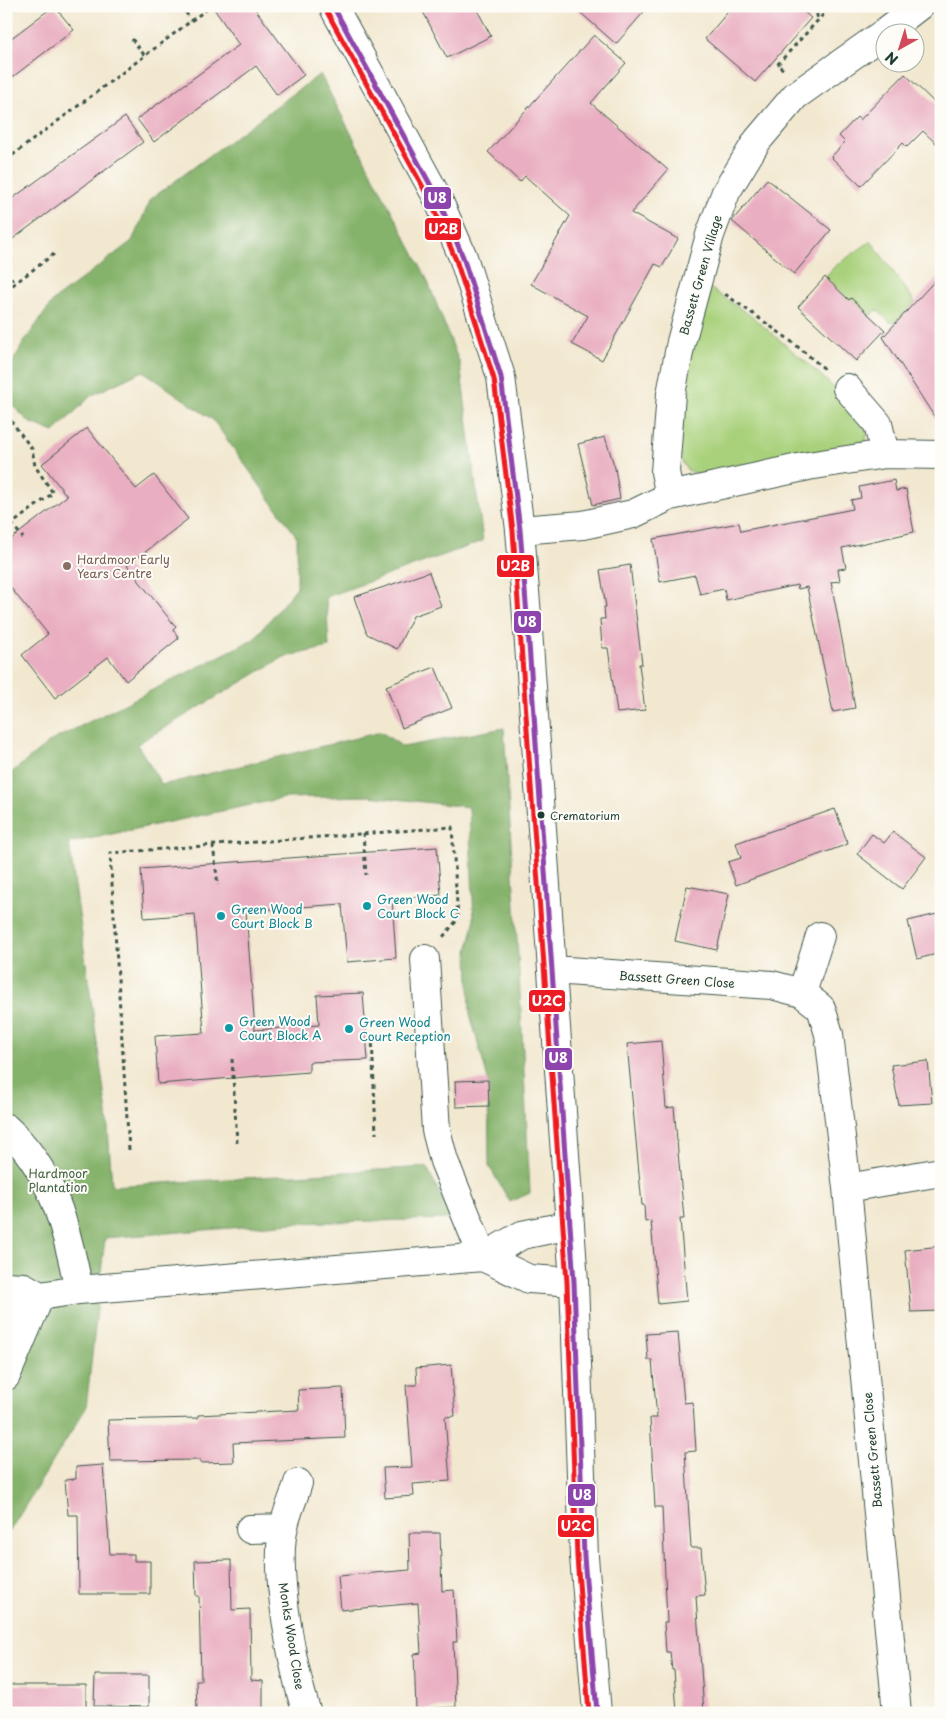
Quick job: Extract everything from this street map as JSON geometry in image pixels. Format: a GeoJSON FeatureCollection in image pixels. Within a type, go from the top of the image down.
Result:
{"type":"FeatureCollection","features":[{"type":"Feature","properties":{"kind":"street"},"geometry":{"type":"LineString","coordinates":[[333,6],[422,166],[463,257],[501,377],[520,530],[552,970],[574,1282],[584,1557],[597,1713]]}},
{"type":"Feature","properties":{"kind":"street","name":"Bassett Green Village"},"geometry":{"type":"LineString","coordinates":[[899,22],[919,6]]}},
{"type":"Feature","properties":{"kind":"street","name":"Bassett Green Village"},"geometry":{"type":"LineString","coordinates":[[670,496],[665,472],[671,394],[681,342],[710,235],[726,192],[757,142],[795,96],[874,41]]}},
{"type":"Feature","properties":{"kind":"street"},"geometry":{"type":"LineString","coordinates":[[847,388],[878,424],[885,454]]}},
{"type":"Feature","properties":{"kind":"street"},"geometry":{"type":"LineString","coordinates":[[520,530],[583,525],[634,514],[670,496],[808,466],[885,454],[941,455]]}},
{"type":"Feature","properties":{"kind":"street"},"geometry":{"type":"LineString","coordinates":[[802,993],[820,936]]}},
{"type":"Feature","properties":{"kind":"street"},"geometry":{"type":"LineString","coordinates":[[425,959],[436,1130],[444,1161],[483,1257],[529,1279],[574,1282]]}},
{"type":"Feature","properties":{"kind":"street","name":"Bassett Green Close"},"geometry":{"type":"LineString","coordinates":[[552,970],[772,985],[802,993],[821,1008],[830,1034],[847,1188],[896,1713]]}},
{"type":"Feature","properties":{"kind":"street"},"geometry":{"type":"LineString","coordinates":[[6,1128],[20,1140],[46,1180],[67,1230],[78,1290]]}},
{"type":"Feature","properties":{"kind":"street"},"geometry":{"type":"LineString","coordinates":[[847,1188],[941,1172]]}},
{"type":"Feature","properties":{"kind":"street"},"geometry":{"type":"LineString","coordinates":[[6,1314],[14,1313],[40,1296],[78,1290],[483,1257],[522,1235],[570,1226]]}},
{"type":"Feature","properties":{"kind":"street"},"geometry":{"type":"LineString","coordinates":[[6,1286],[24,1286],[40,1296]]}},
{"type":"Feature","properties":{"kind":"street"},"geometry":{"type":"LineString","coordinates":[[6,1376],[40,1296]]}},
{"type":"Feature","properties":{"kind":"street","name":"Monks Wood Close"},"geometry":{"type":"LineString","coordinates":[[298,1482],[283,1528],[282,1586],[289,1631],[307,1713]]}},
{"type":"Feature","properties":{"kind":"street"},"geometry":{"type":"LineString","coordinates":[[250,1529],[283,1528]]}},
{"type":"Feature","properties":{"kind":"path"},"geometry":{"type":"LineString","coordinates":[[181,6],[192,21]]}},
{"type":"Feature","properties":{"kind":"path"},"geometry":{"type":"LineString","coordinates":[[6,160],[211,6]]}},
{"type":"Feature","properties":{"kind":"path"},"geometry":{"type":"LineString","coordinates":[[815,6],[818,20]]}},
{"type":"Feature","properties":{"kind":"path"},"geometry":{"type":"LineString","coordinates":[[806,89],[777,65],[831,6]]}},
{"type":"Feature","properties":{"kind":"path"},"geometry":{"type":"LineString","coordinates":[[132,39],[145,56]]}},
{"type":"Feature","properties":{"kind":"path"},"geometry":{"type":"LineString","coordinates":[[6,290],[54,254]]}},
{"type":"Feature","properties":{"kind":"path"},"geometry":{"type":"LineString","coordinates":[[6,271],[15,283]]}},
{"type":"Feature","properties":{"kind":"path"},"geometry":{"type":"LineString","coordinates":[[699,279],[740,302],[847,388]]}},
{"type":"Feature","properties":{"kind":"path"},"geometry":{"type":"LineString","coordinates":[[6,414],[32,449],[35,466],[53,493],[12,524],[24,538]]}},
{"type":"Feature","properties":{"kind":"path"},"geometry":{"type":"LineString","coordinates":[[129,1150],[110,853],[452,827],[458,919],[425,959]]}},
{"type":"Feature","properties":{"kind":"path"},"geometry":{"type":"LineString","coordinates":[[363,833],[366,875]]}},
{"type":"Feature","properties":{"kind":"path"},"geometry":{"type":"LineString","coordinates":[[214,845],[218,885]]}},
{"type":"Feature","properties":{"kind":"path"},"geometry":{"type":"LineString","coordinates":[[372,1036],[376,1134]]}},
{"type":"Feature","properties":{"kind":"path"},"geometry":{"type":"LineString","coordinates":[[232,1059],[237,1143]]}},
{"type":"Feature","properties":{"kind":"green space","name":"Hardmoor Plantation"},"geometry":{"type":"Polygon","coordinates":[[[320,74],[426,277],[460,364],[483,541],[326,597],[329,647],[284,657],[137,744],[162,785],[381,732],[403,747],[504,728],[530,1193],[510,1202],[489,1166],[488,1080],[470,1014],[468,951],[474,922],[469,807],[369,796],[284,798],[69,843],[107,1113],[112,1186],[427,1167],[452,1219],[293,1223],[105,1238],[86,1408],[6,1537],[6,767],[11,773],[51,741],[254,639],[297,587],[297,537],[213,420],[143,371],[92,395],[54,432],[29,422],[6,398],[6,374],[24,342],[54,300],[132,241],[151,199],[320,74]]]}},
{"type":"Feature","properties":{"kind":"green space"},"geometry":{"type":"Polygon","coordinates":[[[871,241],[915,302],[895,323],[893,321],[891,323],[877,310],[870,316],[851,298],[842,306],[825,277],[834,267],[871,241]]]}},
{"type":"Feature","properties":{"kind":"green space"},"geometry":{"type":"Polygon","coordinates":[[[707,286],[751,316],[842,395],[867,431],[866,442],[826,452],[702,475],[687,470],[678,456],[686,374],[707,286]]]}},
{"type":"Feature","properties":{"kind":"building"},"geometry":{"type":"Polygon","coordinates":[[[54,6],[74,30],[6,82],[6,42],[54,6]]]}},
{"type":"Feature","properties":{"kind":"building"},"geometry":{"type":"Polygon","coordinates":[[[212,6],[253,6],[304,75],[277,95],[256,66],[154,142],[137,119],[239,45],[212,6]]]}},
{"type":"Feature","properties":{"kind":"building"},"geometry":{"type":"Polygon","coordinates":[[[420,6],[475,6],[491,36],[447,58],[420,6]]]}},
{"type":"Feature","properties":{"kind":"building"},"geometry":{"type":"Polygon","coordinates":[[[573,6],[649,6],[616,44],[573,6]]]}},
{"type":"Feature","properties":{"kind":"building"},"geometry":{"type":"Polygon","coordinates":[[[733,6],[797,6],[811,18],[755,82],[705,39],[733,6]]]}},
{"type":"Feature","properties":{"kind":"building"},"geometry":{"type":"Polygon","coordinates":[[[594,35],[626,63],[591,103],[668,170],[631,213],[678,239],[662,267],[655,264],[602,360],[572,344],[588,316],[531,284],[570,216],[525,176],[520,182],[488,152],[594,35]]]}},
{"type":"Feature","properties":{"kind":"building"},"geometry":{"type":"Polygon","coordinates":[[[905,74],[941,109],[941,148],[923,131],[907,147],[903,143],[861,186],[831,157],[845,142],[839,136],[857,117],[860,120],[905,74]]]}},
{"type":"Feature","properties":{"kind":"building"},"geometry":{"type":"Polygon","coordinates":[[[125,117],[143,142],[6,244],[6,203],[125,117]]]}},
{"type":"Feature","properties":{"kind":"building"},"geometry":{"type":"Polygon","coordinates":[[[767,179],[831,230],[794,274],[732,221],[767,179]]]}},
{"type":"Feature","properties":{"kind":"building"},"geometry":{"type":"Polygon","coordinates":[[[941,274],[941,427],[883,337],[941,274]]]}},
{"type":"Feature","properties":{"kind":"building"},"geometry":{"type":"Polygon","coordinates":[[[825,277],[885,330],[856,361],[798,307],[825,277]]]}},
{"type":"Feature","properties":{"kind":"building","name":"Hardmoor Early Years Centre"},"geometry":{"type":"Polygon","coordinates":[[[87,428],[136,489],[154,475],[188,519],[127,566],[176,627],[173,630],[179,638],[126,681],[108,657],[55,698],[22,655],[48,634],[6,582],[6,543],[67,496],[42,464],[87,428]]]}},
{"type":"Feature","properties":{"kind":"building"},"geometry":{"type":"Polygon","coordinates":[[[605,437],[615,468],[620,499],[593,505],[578,444],[605,437]]]}},
{"type":"Feature","properties":{"kind":"building"},"geometry":{"type":"Polygon","coordinates":[[[894,480],[896,491],[906,489],[914,532],[842,548],[846,568],[838,569],[840,581],[831,582],[855,708],[833,712],[807,587],[798,589],[797,585],[726,600],[724,589],[700,594],[695,575],[660,582],[653,539],[739,523],[741,531],[853,509],[851,500],[861,498],[859,487],[894,480]]]}},
{"type":"Feature","properties":{"kind":"building"},"geometry":{"type":"Polygon","coordinates":[[[630,565],[642,664],[639,664],[645,710],[617,713],[608,648],[602,648],[600,619],[605,619],[604,607],[606,607],[600,570],[630,565]]]}},
{"type":"Feature","properties":{"kind":"building"},"geometry":{"type":"Polygon","coordinates":[[[429,572],[441,606],[413,616],[397,649],[367,634],[354,597],[429,572]]]}},
{"type":"Feature","properties":{"kind":"building"},"geometry":{"type":"Polygon","coordinates":[[[435,667],[452,708],[402,728],[386,686],[435,667]]]}},
{"type":"Feature","properties":{"kind":"building"},"geometry":{"type":"Polygon","coordinates":[[[835,809],[848,844],[736,885],[728,862],[741,858],[736,843],[835,809]]]}},
{"type":"Feature","properties":{"kind":"building"},"geometry":{"type":"Polygon","coordinates":[[[893,832],[926,857],[902,889],[857,854],[872,834],[884,843],[893,832]]]}},
{"type":"Feature","properties":{"kind":"building"},"geometry":{"type":"Polygon","coordinates":[[[437,847],[441,895],[392,899],[396,958],[347,962],[342,904],[246,911],[255,1030],[319,1025],[317,995],[363,993],[368,1060],[309,1062],[309,1072],[158,1084],[155,1036],[204,1033],[195,914],[144,918],[141,869],[437,847]]]}},
{"type":"Feature","properties":{"kind":"building"},"geometry":{"type":"Polygon","coordinates":[[[687,886],[729,894],[717,950],[675,941],[687,886]]]}},
{"type":"Feature","properties":{"kind":"building"},"geometry":{"type":"Polygon","coordinates":[[[941,913],[941,953],[917,959],[908,921],[941,913]]]}},
{"type":"Feature","properties":{"kind":"building"},"geometry":{"type":"Polygon","coordinates":[[[661,1041],[666,1108],[674,1107],[684,1219],[680,1219],[687,1301],[658,1304],[651,1221],[645,1222],[644,1205],[642,1205],[627,1044],[661,1041]]]}},
{"type":"Feature","properties":{"kind":"building"},"geometry":{"type":"Polygon","coordinates":[[[928,1061],[932,1103],[899,1105],[891,1065],[928,1061]]]}},
{"type":"Feature","properties":{"kind":"building"},"geometry":{"type":"Polygon","coordinates":[[[488,1080],[489,1106],[456,1107],[455,1081],[488,1080]]]}},
{"type":"Feature","properties":{"kind":"building"},"geometry":{"type":"Polygon","coordinates":[[[941,1246],[941,1311],[911,1312],[905,1250],[941,1246]]]}},
{"type":"Feature","properties":{"kind":"building"},"geometry":{"type":"Polygon","coordinates":[[[678,1332],[684,1403],[693,1402],[696,1451],[685,1452],[691,1548],[701,1548],[705,1595],[696,1596],[704,1713],[677,1713],[674,1670],[672,1670],[670,1652],[666,1652],[664,1622],[667,1622],[662,1507],[655,1507],[650,1418],[657,1418],[652,1360],[648,1360],[646,1334],[678,1332]]]}},
{"type":"Feature","properties":{"kind":"building"},"geometry":{"type":"Polygon","coordinates":[[[451,1365],[455,1416],[445,1417],[450,1481],[413,1484],[414,1496],[385,1498],[383,1468],[412,1467],[406,1385],[417,1385],[416,1368],[451,1365]]]}},
{"type":"Feature","properties":{"kind":"building"},"geometry":{"type":"Polygon","coordinates":[[[343,1388],[345,1438],[233,1443],[234,1462],[200,1463],[200,1460],[110,1461],[108,1420],[198,1418],[198,1415],[299,1410],[298,1390],[343,1388]]]}},
{"type":"Feature","properties":{"kind":"building"},"geometry":{"type":"Polygon","coordinates":[[[103,1465],[110,1554],[134,1554],[134,1561],[150,1561],[150,1594],[79,1594],[78,1515],[68,1515],[65,1480],[76,1479],[76,1467],[103,1465]]]}},
{"type":"Feature","properties":{"kind":"building"},"geometry":{"type":"Polygon","coordinates":[[[409,1533],[440,1533],[442,1591],[454,1590],[457,1642],[453,1642],[456,1707],[416,1709],[414,1654],[421,1653],[418,1603],[341,1610],[338,1576],[410,1570],[409,1533]]]}},
{"type":"Feature","properties":{"kind":"building"},"geometry":{"type":"Polygon","coordinates":[[[231,1560],[232,1610],[250,1609],[251,1680],[263,1681],[263,1713],[197,1711],[196,1680],[201,1680],[199,1596],[196,1596],[195,1561],[231,1560]]]}},
{"type":"Feature","properties":{"kind":"building"},"geometry":{"type":"Polygon","coordinates":[[[95,1675],[149,1675],[149,1707],[94,1706],[95,1675]]]}},
{"type":"Feature","properties":{"kind":"building"},"geometry":{"type":"Polygon","coordinates":[[[6,1685],[86,1685],[86,1713],[6,1713],[6,1685]]]}},
{"type":"Feature","properties":{"kind":"transit line","name":"U8"},"geometry":{"type":"LineString","coordinates":[[333,6],[437,197],[463,257],[501,377],[520,530],[527,616],[574,1282],[584,1557],[597,1713]]}},
{"type":"Feature","properties":{"kind":"transit line","name":"U2B"},"geometry":{"type":"LineString","coordinates":[[326,10],[430,200],[456,260],[494,379],[513,531],[533,814]]}},
{"type":"Feature","properties":{"kind":"transit line","name":"U2C"},"geometry":{"type":"LineString","coordinates":[[533,814],[567,1282],[577,1557],[589,1713]]}},
{"type":"Feature","properties":{"kind":"place","name":"Hardmoor Early Years Centre"},"geometry":{"type":"Point","coordinates":[67,566]}},
{"type":"Feature","properties":{"kind":"place","name":"Crematorium"},"geometry":{"type":"Point","coordinates":[541,815]}},
{"type":"Feature","properties":{"kind":"place","name":"Green Wood Court Block C"},"geometry":{"type":"Point","coordinates":[367,906]}},
{"type":"Feature","properties":{"kind":"place","name":"Green Wood Court Block B"},"geometry":{"type":"Point","coordinates":[221,916]}},
{"type":"Feature","properties":{"kind":"place","name":"Green Wood Court Block A"},"geometry":{"type":"Point","coordinates":[229,1028]}},
{"type":"Feature","properties":{"kind":"place","name":"Green Wood Court Reception"},"geometry":{"type":"Point","coordinates":[349,1029]}}]}
